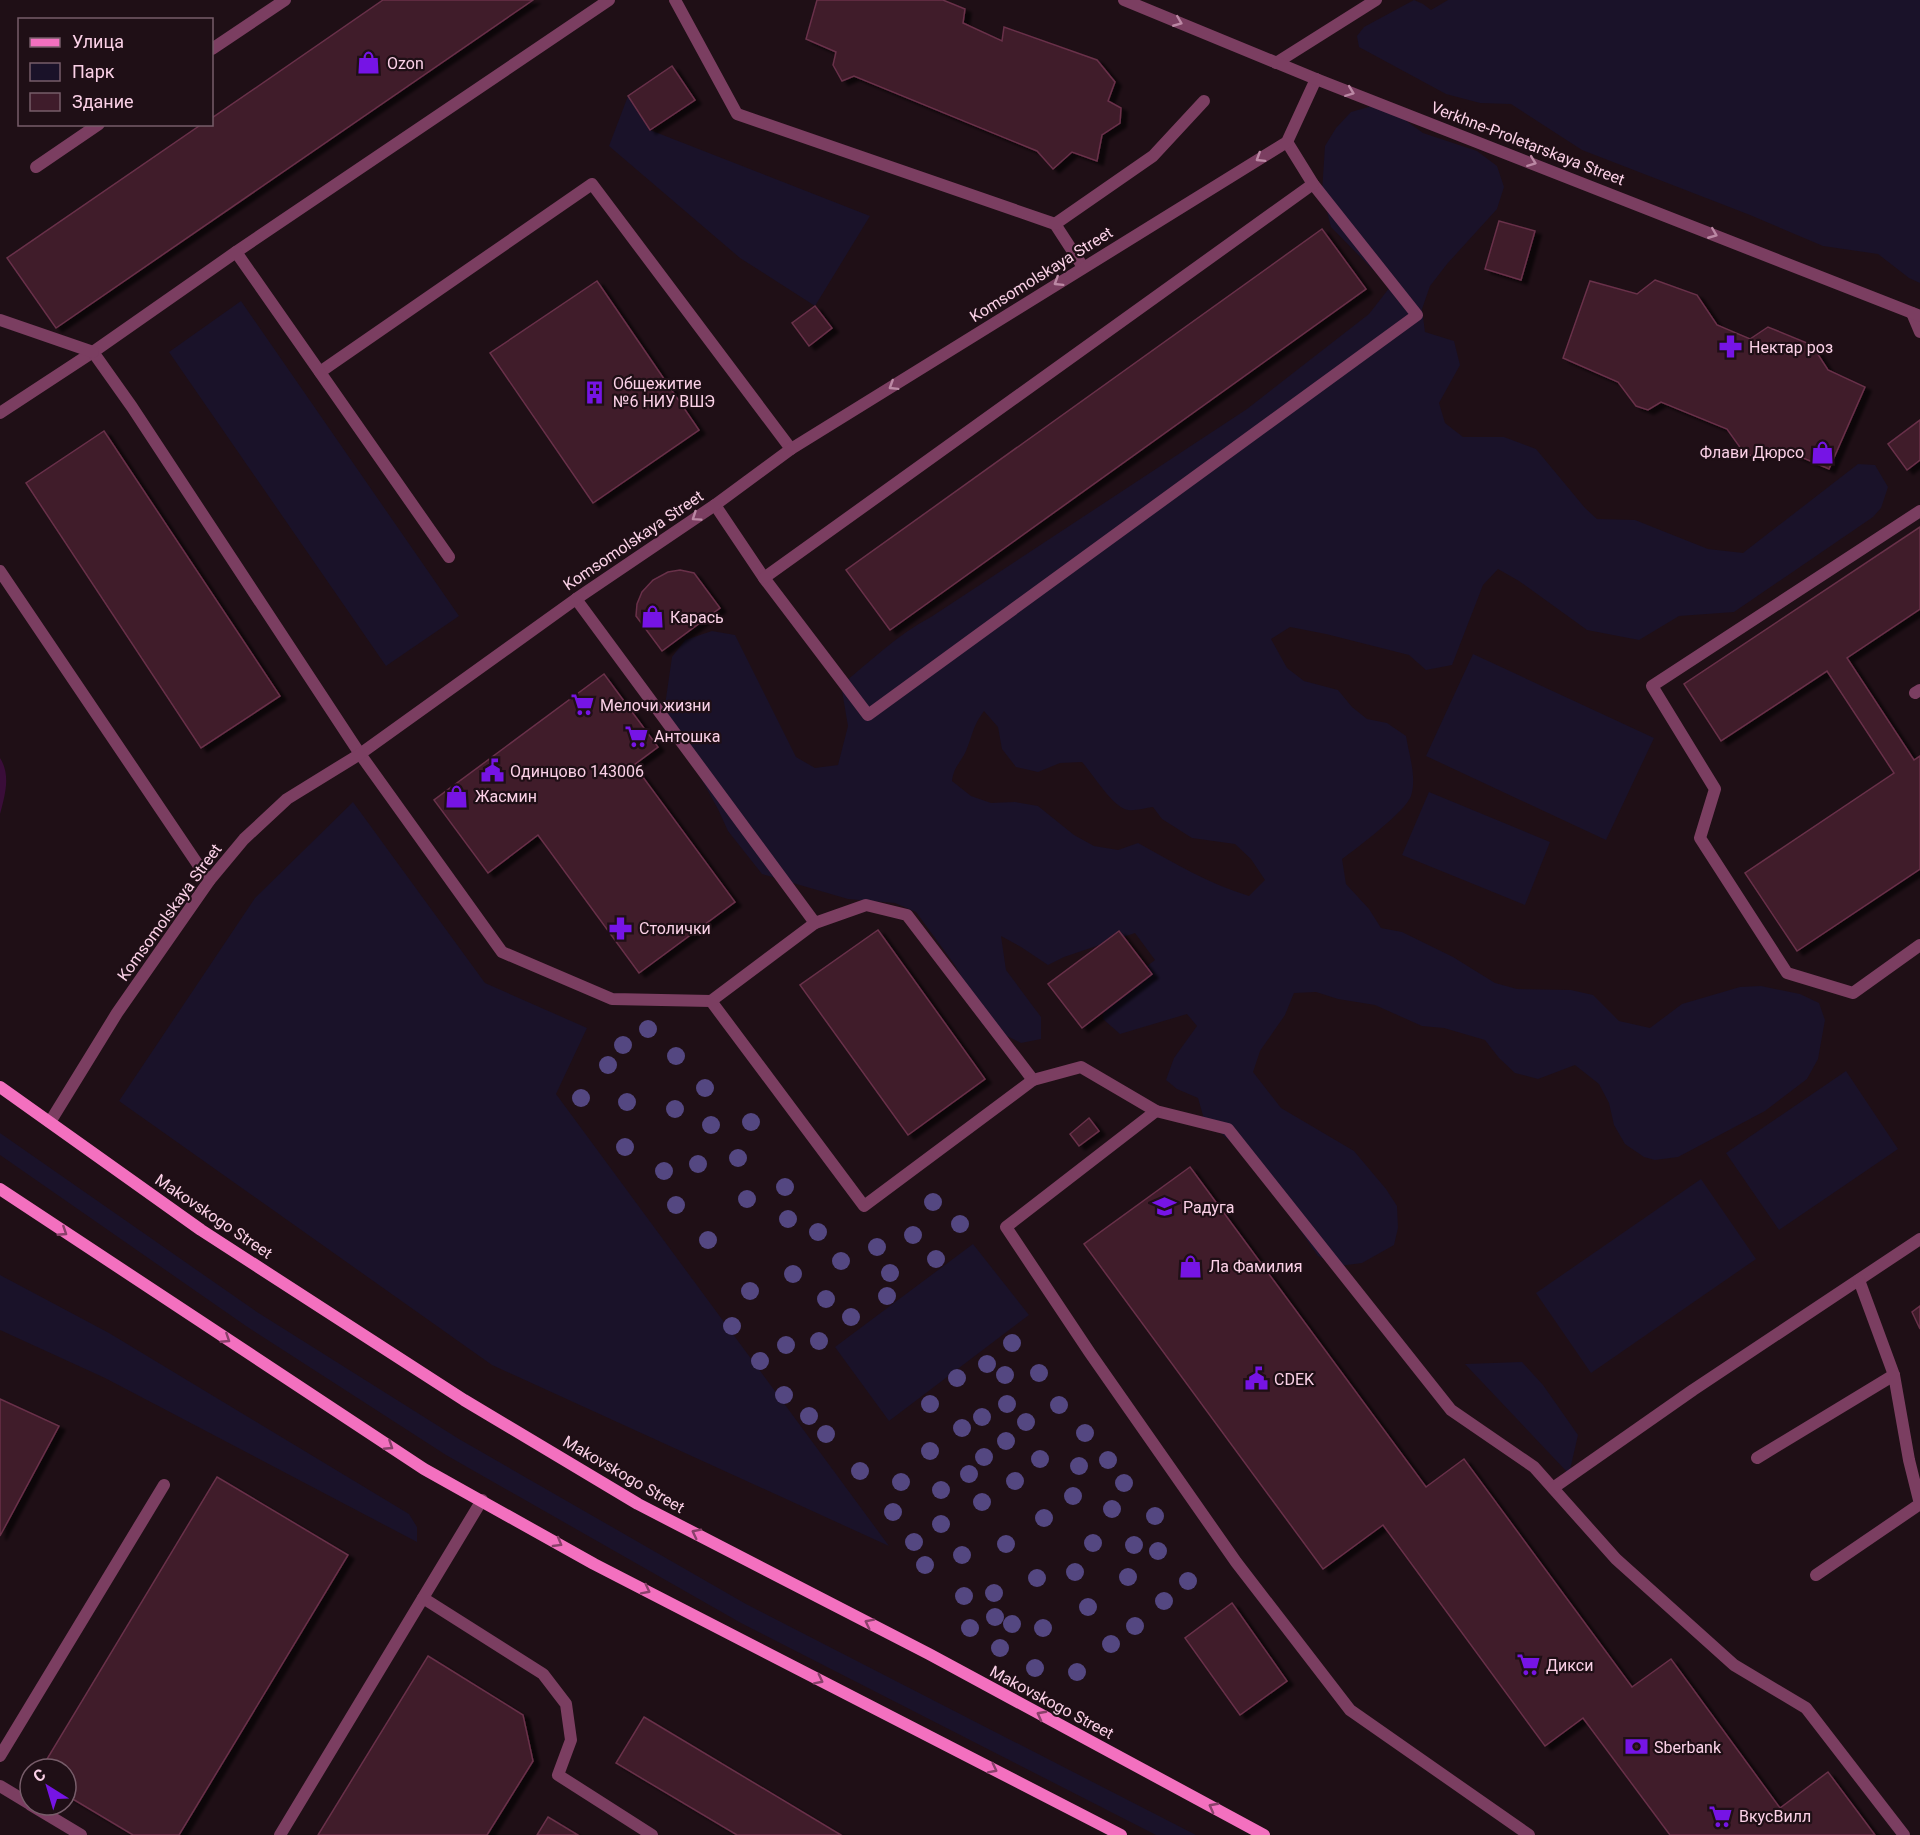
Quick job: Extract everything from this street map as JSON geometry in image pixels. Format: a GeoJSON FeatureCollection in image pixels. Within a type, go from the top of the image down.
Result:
{"type":"FeatureCollection","features":[{"type":"Feature","properties":{"kind":"main road","name":"Makovskogo Street"},"geometry":{"type":"LineString","coordinates":[[0,1087],[201,1230],[464,1400],[638,1504],[929,1654],[1264,1835]]}},
{"type":"Feature","properties":{"kind":"main road"},"geometry":{"type":"LineString","coordinates":[[0,1191],[424,1468],[604,1569],[1121,1835]]}},
{"type":"Feature","properties":{"kind":"street"},"geometry":{"type":"LineString","coordinates":[[213,48],[285,0]]}},
{"type":"Feature","properties":{"kind":"street"},"geometry":{"type":"LineString","coordinates":[[0,413],[609,0]]}},
{"type":"Feature","properties":{"kind":"street"},"geometry":{"type":"LineString","coordinates":[[675,0],[737,114],[1055,224],[1083,267]]}},
{"type":"Feature","properties":{"kind":"street","name":"Verkhne-Proletarskaya Street"},"geometry":{"type":"LineString","coordinates":[[1124,0],[1316,79],[1916,314]]}},
{"type":"Feature","properties":{"kind":"street"},"geometry":{"type":"LineString","coordinates":[[1276,63],[1376,0]]}},
{"type":"Feature","properties":{"kind":"street"},"geometry":{"type":"LineString","coordinates":[[715,505],[764,578],[868,716],[1417,315],[1313,184],[1287,142],[1316,79]]}},
{"type":"Feature","properties":{"kind":"street"},"geometry":{"type":"LineString","coordinates":[[1055,224],[1153,156],[1204,101]]}},
{"type":"Feature","properties":{"kind":"street"},"geometry":{"type":"LineString","coordinates":[[36,167],[96,126]]}},
{"type":"Feature","properties":{"kind":"street","name":"Komsomolskaya Street"},"geometry":{"type":"LineString","coordinates":[[50,1122],[117,1013],[209,881],[244,839],[287,799],[360,754],[576,599],[715,505],[791,449],[1287,142]]}},
{"type":"Feature","properties":{"kind":"street"},"geometry":{"type":"LineString","coordinates":[[320,372],[592,184],[791,449]]}},
{"type":"Feature","properties":{"kind":"street"},"geometry":{"type":"LineString","coordinates":[[764,578],[1313,184]]}},
{"type":"Feature","properties":{"kind":"street"},"geometry":{"type":"LineString","coordinates":[[237,252],[449,557]]}},
{"type":"Feature","properties":{"kind":"street"},"geometry":{"type":"LineString","coordinates":[[1916,314],[1920,332]]}},
{"type":"Feature","properties":{"kind":"street"},"geometry":{"type":"LineString","coordinates":[[0,320],[93,352],[360,754],[502,952],[612,999],[711,1001],[815,923],[866,905],[907,915],[1033,1080]]}},
{"type":"Feature","properties":{"kind":"street"},"geometry":{"type":"LineString","coordinates":[[1920,511],[1652,686],[1715,789],[1700,838],[1787,973],[1853,993],[1920,945]]}},
{"type":"Feature","properties":{"kind":"street"},"geometry":{"type":"LineString","coordinates":[[0,571],[209,881]]}},
{"type":"Feature","properties":{"kind":"street"},"geometry":{"type":"LineString","coordinates":[[576,599],[815,923]]}},
{"type":"Feature","properties":{"kind":"street"},"geometry":{"type":"LineString","coordinates":[[711,1001],[864,1206],[1033,1080],[1081,1067],[1156,1111],[1228,1129],[1451,1410],[1534,1467],[1616,1559],[1734,1665],[1806,1708],[1904,1835]]}},
{"type":"Feature","properties":{"kind":"street"},"geometry":{"type":"LineString","coordinates":[[1156,1111],[1006,1227],[1236,1562],[1350,1710],[1528,1835]]}},
{"type":"Feature","properties":{"kind":"street"},"geometry":{"type":"LineString","coordinates":[[1553,1488],[1693,1390],[1920,1239]]}},
{"type":"Feature","properties":{"kind":"street"},"geometry":{"type":"LineString","coordinates":[[1816,1575],[1920,1504],[1909,1460],[1894,1375],[1859,1280]]}},
{"type":"Feature","properties":{"kind":"street"},"geometry":{"type":"LineString","coordinates":[[1757,1458],[1894,1375]]}},
{"type":"Feature","properties":{"kind":"street"},"geometry":{"type":"LineString","coordinates":[[0,1756],[164,1485]]}},
{"type":"Feature","properties":{"kind":"street"},"geometry":{"type":"LineString","coordinates":[[280,1835],[482,1500]]}},
{"type":"Feature","properties":{"kind":"street"},"geometry":{"type":"LineString","coordinates":[[423,1598],[543,1674],[566,1704],[571,1740],[558,1775],[652,1835]]}},
{"type":"Feature","properties":{"kind":"street"},"geometry":{"type":"LineString","coordinates":[[0,1786],[18,1797]]}},
{"type":"Feature","properties":{"kind":"street"},"geometry":{"type":"LineString","coordinates":[[51,1817],[81,1835]]}},
{"type":"Feature","properties":{"kind":"green space"},"geometry":{"type":"Polygon","coordinates":[[[1414,0],[1431,10],[1448,0],[1920,0],[1920,283],[1909,278],[1878,254],[1823,246],[1582,150],[1511,104],[1480,103],[1446,94],[1359,47],[1357,36],[1364,27],[1414,0]]]}},
{"type":"Feature","properties":{"kind":"green space"},"geometry":{"type":"Polygon","coordinates":[[[628,96],[650,130],[870,216],[815,306],[740,258],[609,146],[628,96]]]}},
{"type":"Feature","properties":{"kind":"green space"},"geometry":{"type":"Polygon","coordinates":[[[1372,106],[1394,112],[1423,133],[1477,151],[1497,166],[1504,187],[1497,209],[1430,286],[1422,309],[1425,332],[1454,341],[1460,365],[1439,403],[1445,423],[1463,437],[1504,437],[1536,449],[1585,508],[1597,519],[1635,520],[1708,549],[1743,553],[1858,464],[1875,465],[1888,487],[1881,508],[1873,517],[1734,612],[1679,616],[1639,640],[1587,630],[1519,581],[1498,569],[1483,585],[1452,665],[1426,670],[1409,655],[1290,627],[1271,639],[1287,668],[1304,681],[1338,690],[1352,707],[1367,719],[1387,723],[1406,736],[1413,774],[1411,796],[1391,820],[1342,859],[1346,884],[1369,909],[1381,928],[1402,932],[1453,957],[1495,983],[1517,989],[1571,990],[1593,995],[1619,1021],[1650,1028],[1682,1004],[1740,987],[1761,986],[1800,994],[1819,1003],[1825,1020],[1818,1059],[1807,1079],[1765,1111],[1678,1157],[1655,1160],[1644,1157],[1625,1144],[1614,1125],[1609,1103],[1599,1084],[1575,1065],[1538,1079],[1515,1073],[1485,1040],[1444,1028],[1422,1026],[1375,1005],[1338,999],[1316,992],[1294,993],[1285,1015],[1260,1051],[1253,1072],[1281,1108],[1354,1151],[1386,1189],[1397,1206],[1398,1228],[1394,1245],[1362,1263],[1339,1266],[1318,1256],[1251,1159],[1204,1119],[1198,1098],[1177,1089],[1166,1080],[1174,1058],[1197,1026],[1187,1014],[1120,1034],[1103,1019],[1104,999],[1155,960],[1135,933],[1064,957],[1048,965],[1001,936],[1006,970],[1041,1017],[1041,1039],[1021,1043],[981,1023],[976,1002],[954,964],[916,912],[895,903],[848,899],[762,874],[728,831],[664,712],[672,657],[685,640],[712,631],[735,635],[796,757],[815,768],[838,765],[848,726],[841,685],[907,632],[1247,409],[1369,314],[1390,287],[1331,227],[1322,192],[1325,146],[1336,128],[1351,112],[1372,106]],[[984,711],[954,772],[952,781],[971,796],[991,803],[1015,802],[1038,806],[1074,835],[1094,846],[1118,850],[1138,843],[1205,879],[1249,896],[1265,880],[1251,859],[1235,844],[1192,838],[1162,819],[1153,807],[1137,810],[1122,808],[1110,797],[1082,762],[1060,763],[1038,772],[1016,767],[1002,749],[998,727],[984,711]]]}},
{"type":"Feature","properties":{"kind":"green space"},"geometry":{"type":"Polygon","coordinates":[[[241,301],[459,616],[386,666],[169,352],[241,301]]]}},
{"type":"Feature","properties":{"kind":"green space"},"geometry":{"type":"Polygon","coordinates":[[[1473,654],[1654,738],[1606,840],[1426,756],[1473,654]]]}},
{"type":"Feature","properties":{"kind":"green space"},"geometry":{"type":"Polygon","coordinates":[[[1429,792],[1550,842],[1525,905],[1402,855],[1429,792]]]}},
{"type":"Feature","properties":{"kind":"green space"},"geometry":{"type":"Polygon","coordinates":[[[353,802],[485,983],[587,1028],[556,1094],[889,1546],[492,1365],[119,1101],[255,898],[353,802]]]}},
{"type":"Feature","properties":{"kind":"green space"},"geometry":{"type":"Polygon","coordinates":[[[1846,1071],[1898,1149],[1779,1230],[1726,1153],[1846,1071]]]}},
{"type":"Feature","properties":{"kind":"green space"},"geometry":{"type":"Polygon","coordinates":[[[0,1133],[257,1312],[459,1439],[746,1604],[1196,1835],[1156,1835],[741,1623],[446,1455],[246,1326],[0,1155],[0,1133]]]}},
{"type":"Feature","properties":{"kind":"green space"},"geometry":{"type":"Polygon","coordinates":[[[1701,1179],[1756,1259],[1591,1373],[1536,1293],[1701,1179]]]}},
{"type":"Feature","properties":{"kind":"green space"},"geometry":{"type":"Polygon","coordinates":[[[973,1244],[1029,1315],[889,1421],[835,1347],[973,1244]]]}},
{"type":"Feature","properties":{"kind":"green space"},"geometry":{"type":"Polygon","coordinates":[[[0,1275],[109,1333],[409,1514],[417,1527],[417,1542],[105,1378],[0,1330],[0,1275]]]}},
{"type":"Feature","properties":{"kind":"green space"},"geometry":{"type":"Polygon","coordinates":[[[1522,1362],[1543,1385],[1578,1435],[1569,1474],[1465,1364],[1522,1362]]]}},
{"type":"Feature","properties":{"kind":"shaded area"},"geometry":{"type":"Polygon","coordinates":[[[0,758],[6,778],[0,814],[0,758]]]}},
{"type":"Feature","properties":{"kind":"building"},"geometry":{"type":"Polygon","coordinates":[[[383,0],[533,0],[56,328],[7,258],[199,126],[213,126],[213,117],[383,0]]]}},
{"type":"Feature","properties":{"kind":"building"},"geometry":{"type":"Polygon","coordinates":[[[817,0],[943,0],[965,9],[963,23],[1002,41],[1004,27],[1097,60],[1115,82],[1108,101],[1121,108],[1120,123],[1102,135],[1097,161],[1072,152],[1053,169],[1037,151],[854,76],[842,81],[833,65],[836,52],[806,39],[817,0]]]}},
{"type":"Feature","properties":{"kind":"building"},"geometry":{"type":"Polygon","coordinates":[[[672,66],[695,100],[650,130],[628,96],[672,66]]]}},
{"type":"Feature","properties":{"kind":"building"},"geometry":{"type":"Polygon","coordinates":[[[1499,221],[1535,231],[1521,280],[1485,269],[1499,221]]]}},
{"type":"Feature","properties":{"kind":"building"},"geometry":{"type":"Polygon","coordinates":[[[1322,229],[1366,289],[890,630],[846,570],[1322,229]]]}},
{"type":"Feature","properties":{"kind":"building"},"geometry":{"type":"Polygon","coordinates":[[[1655,280],[1697,295],[1717,325],[1750,339],[1768,327],[1812,345],[1828,370],[1865,387],[1829,469],[1780,448],[1755,457],[1744,453],[1727,429],[1661,402],[1648,410],[1636,406],[1618,382],[1563,358],[1590,281],[1637,294],[1655,280]]]}},
{"type":"Feature","properties":{"kind":"building","name":"Общежитие №6 НИУ ВШЭ"},"geometry":{"type":"Polygon","coordinates":[[[597,281],[699,430],[593,503],[490,353],[597,281]]]}},
{"type":"Feature","properties":{"kind":"building"},"geometry":{"type":"Polygon","coordinates":[[[815,306],[832,328],[809,346],[792,323],[815,306]]]}},
{"type":"Feature","properties":{"kind":"building"},"geometry":{"type":"Polygon","coordinates":[[[1920,420],[1920,460],[1907,470],[1888,444],[1920,420]]]}},
{"type":"Feature","properties":{"kind":"building"},"geometry":{"type":"Polygon","coordinates":[[[104,431],[280,696],[201,748],[26,483],[104,431]]]}},
{"type":"Feature","properties":{"kind":"building"},"geometry":{"type":"Polygon","coordinates":[[[1920,527],[1920,609],[1847,658],[1914,760],[1920,756],[1920,869],[1797,951],[1745,873],[1894,773],[1827,671],[1721,741],[1684,684],[1920,527]]]}},
{"type":"Feature","properties":{"kind":"building"},"geometry":{"type":"Polygon","coordinates":[[[680,570],[694,573],[720,608],[662,651],[636,616],[637,604],[642,592],[653,580],[668,572],[680,570]]]}},
{"type":"Feature","properties":{"kind":"building"},"geometry":{"type":"Polygon","coordinates":[[[604,674],[658,747],[634,765],[735,902],[639,973],[538,835],[488,873],[434,800],[604,674]]]}},
{"type":"Feature","properties":{"kind":"building"},"geometry":{"type":"Polygon","coordinates":[[[878,930],[985,1079],[908,1135],[800,985],[878,930]]]}},
{"type":"Feature","properties":{"kind":"building"},"geometry":{"type":"Polygon","coordinates":[[[1119,931],[1152,974],[1082,1028],[1048,984],[1119,931]]]}},
{"type":"Feature","properties":{"kind":"building"},"geometry":{"type":"Polygon","coordinates":[[[1089,1118],[1099,1131],[1079,1146],[1070,1134],[1089,1118]]]}},
{"type":"Feature","properties":{"kind":"building"},"geometry":{"type":"Polygon","coordinates":[[[1190,1167],[1426,1487],[1464,1459],[1632,1687],[1671,1659],[1780,1808],[1828,1772],[1875,1835],[1670,1835],[1583,1718],[1545,1746],[1383,1525],[1323,1569],[1084,1244],[1190,1167]]]}},
{"type":"Feature","properties":{"kind":"building"},"geometry":{"type":"Polygon","coordinates":[[[1920,1306],[1920,1329],[1912,1312],[1920,1306]]]}},
{"type":"Feature","properties":{"kind":"building"},"geometry":{"type":"Polygon","coordinates":[[[0,1399],[59,1426],[0,1536],[0,1399]]]}},
{"type":"Feature","properties":{"kind":"building"},"geometry":{"type":"Polygon","coordinates":[[[217,1477],[348,1555],[179,1835],[133,1835],[78,1802],[78,1757],[48,1757],[217,1477]]]}},
{"type":"Feature","properties":{"kind":"building"},"geometry":{"type":"Polygon","coordinates":[[[1232,1603],[1287,1681],[1240,1715],[1185,1638],[1232,1603]]]}},
{"type":"Feature","properties":{"kind":"building"},"geometry":{"type":"Polygon","coordinates":[[[428,1656],[523,1715],[533,1761],[487,1835],[318,1835],[428,1656]]]}},
{"type":"Feature","properties":{"kind":"building"},"geometry":{"type":"Polygon","coordinates":[[[644,1717],[841,1835],[737,1835],[616,1763],[644,1717]]]}},
{"type":"Feature","properties":{"kind":"building"},"geometry":{"type":"Polygon","coordinates":[[[548,1817],[578,1835],[537,1835],[548,1817]]]}},
{"type":"Feature","properties":{"kind":"place","name":"Ozon"},"geometry":{"type":"Point","coordinates":[369,63]}},
{"type":"Feature","properties":{"kind":"place","name":"Нектар роз"},"geometry":{"type":"Point","coordinates":[1731,347]}},
{"type":"Feature","properties":{"kind":"place","name":"Общежитие №6 НИУ ВШЭ"},"geometry":{"type":"Point","coordinates":[595,392]}},
{"type":"Feature","properties":{"kind":"place","name":"Флави Дюрсо"},"geometry":{"type":"Point","coordinates":[1822,452]}},
{"type":"Feature","properties":{"kind":"place","name":"Карась"},"geometry":{"type":"Point","coordinates":[652,617]}},
{"type":"Feature","properties":{"kind":"place","name":"Мелочи жизни"},"geometry":{"type":"Point","coordinates":[582,705]}},
{"type":"Feature","properties":{"kind":"place","name":"Антошка"},"geometry":{"type":"Point","coordinates":[636,736]}},
{"type":"Feature","properties":{"kind":"place","name":"Одинцово 143006"},"geometry":{"type":"Point","coordinates":[492,771]}},
{"type":"Feature","properties":{"kind":"place","name":"Жасмин"},"geometry":{"type":"Point","coordinates":[457,796]}},
{"type":"Feature","properties":{"kind":"place","name":"Столички"},"geometry":{"type":"Point","coordinates":[621,928]}},
{"type":"Feature","properties":{"kind":"place","name":"Радуга"},"geometry":{"type":"Point","coordinates":[1165,1207]}},
{"type":"Feature","properties":{"kind":"place","name":"Ла Фамилия"},"geometry":{"type":"Point","coordinates":[1191,1266]}},
{"type":"Feature","properties":{"kind":"place","name":"CDEK"},"geometry":{"type":"Point","coordinates":[1256,1379]}},
{"type":"Feature","properties":{"kind":"place","name":"Дикси"},"geometry":{"type":"Point","coordinates":[1528,1665]}},
{"type":"Feature","properties":{"kind":"place","name":"Sberbank"},"geometry":{"type":"Point","coordinates":[1636,1747]}},
{"type":"Feature","properties":{"kind":"place","name":"ВкусВилл"},"geometry":{"type":"Point","coordinates":[1721,1816]}}]}
